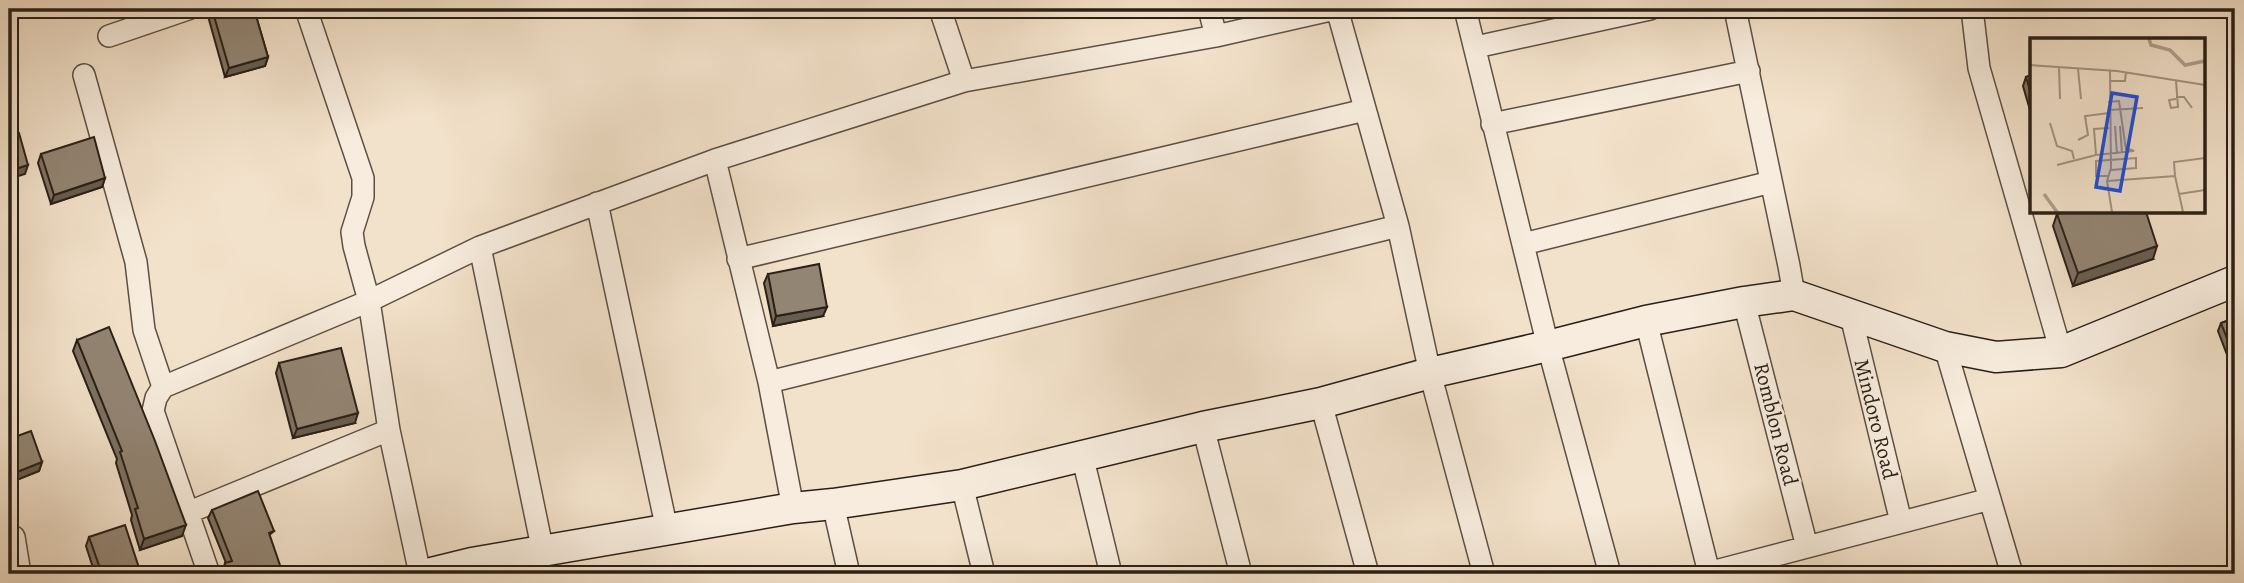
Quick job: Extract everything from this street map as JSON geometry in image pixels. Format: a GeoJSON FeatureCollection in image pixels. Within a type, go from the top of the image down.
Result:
{"type":"FeatureCollection","features":[{"type":"Feature","properties":{"kind":"street"},"geometry":{"type":"LineString","coordinates":[[109,36],[188,9]]}},
{"type":"Feature","properties":{"kind":"street"},"geometry":{"type":"LineString","coordinates":[[306,9],[363,178],[363,197],[352,232],[354,246],[369,301],[389,430],[420,574]]}},
{"type":"Feature","properties":{"kind":"street"},"geometry":{"type":"LineString","coordinates":[[940,9],[964,81]]}},
{"type":"Feature","properties":{"kind":"street"},"geometry":{"type":"LineString","coordinates":[[1209,9],[1216,36]]}},
{"type":"Feature","properties":{"kind":"street"},"geometry":{"type":"LineString","coordinates":[[209,574],[153,411],[156,398],[163,387],[369,301],[480,247],[715,160],[964,81],[1216,36],[1336,9],[1398,226],[1430,373],[1484,574]]}},
{"type":"Feature","properties":{"kind":"street"},"geometry":{"type":"LineString","coordinates":[[1465,9],[1548,346],[1610,574]]}},
{"type":"Feature","properties":{"kind":"street"},"geometry":{"type":"LineString","coordinates":[[1476,47],[1650,9]]}},
{"type":"Feature","properties":{"kind":"street"},"geometry":{"type":"LineString","coordinates":[[1735,9],[1794,295]]}},
{"type":"Feature","properties":{"kind":"street"},"geometry":{"type":"LineString","coordinates":[[1972,9],[1979,68],[2061,352]]}},
{"type":"Feature","properties":{"kind":"street"},"geometry":{"type":"LineString","coordinates":[[1492,124],[1749,71]]}},
{"type":"Feature","properties":{"kind":"street"},"geometry":{"type":"LineString","coordinates":[[85,75],[136,262],[144,330],[163,387]]}},
{"type":"Feature","properties":{"kind":"street"},"geometry":{"type":"LineString","coordinates":[[738,259],[1365,110]]}},
{"type":"Feature","properties":{"kind":"street"},"geometry":{"type":"LineString","coordinates":[[715,160],[769,382],[793,508]]}},
{"type":"Feature","properties":{"kind":"street"},"geometry":{"type":"LineString","coordinates":[[1523,244],[1771,182]]}},
{"type":"Feature","properties":{"kind":"street"},"geometry":{"type":"LineString","coordinates":[[597,203],[667,530]]}},
{"type":"Feature","properties":{"kind":"street"},"geometry":{"type":"LineString","coordinates":[[769,382],[1398,226]]}},
{"type":"Feature","properties":{"kind":"street"},"geometry":{"type":"LineString","coordinates":[[480,247],[543,552]]}},
{"type":"Feature","properties":{"kind":"street"},"geometry":{"type":"LineString","coordinates":[[426,574],[474,569],[543,552],[793,508],[962,485],[1203,427],[1321,403],[1430,373],[1646,321],[1744,302],[1794,295],[1945,347],[1996,357],[2061,352],[2235,281]]}},
{"type":"Feature","properties":{"kind":"street","name":"Romblon Road"},"geometry":{"type":"LineString","coordinates":[[1744,302],[1807,547]]}},
{"type":"Feature","properties":{"kind":"street","name":"Mindoro Road"},"geometry":{"type":"LineString","coordinates":[[1851,316],[1901,522]]}},
{"type":"Feature","properties":{"kind":"street"},"geometry":{"type":"LineString","coordinates":[[1646,321],[1706,573],[1990,499]]}},
{"type":"Feature","properties":{"kind":"street"},"geometry":{"type":"LineString","coordinates":[[1945,347],[2012,574]]}},
{"type":"Feature","properties":{"kind":"street"},"geometry":{"type":"LineString","coordinates":[[1321,403],[1368,574]]}},
{"type":"Feature","properties":{"kind":"street"},"geometry":{"type":"LineString","coordinates":[[1203,427],[1241,574]]}},
{"type":"Feature","properties":{"kind":"street"},"geometry":{"type":"LineString","coordinates":[[187,513],[389,430]]}},
{"type":"Feature","properties":{"kind":"street"},"geometry":{"type":"LineString","coordinates":[[1082,455],[1111,574]]}},
{"type":"Feature","properties":{"kind":"street"},"geometry":{"type":"LineString","coordinates":[[962,485],[984,574]]}},
{"type":"Feature","properties":{"kind":"street"},"geometry":{"type":"LineString","coordinates":[[833,504],[849,574]]}},
{"type":"Feature","properties":{"kind":"street"},"geometry":{"type":"LineString","coordinates":[[14,537],[20,574]]}},
{"type":"Feature","properties":{"kind":"building"},"geometry":{"type":"Polygon","coordinates":[[[212,9],[254,9],[268,57],[229,68],[212,9]]]}},
{"type":"Feature","properties":{"kind":"building"},"geometry":{"type":"Polygon","coordinates":[[[19,133],[28,165],[9,171],[9,136],[19,133]]]}},
{"type":"Feature","properties":{"kind":"building"},"geometry":{"type":"Polygon","coordinates":[[[94,137],[105,178],[54,195],[41,154],[94,137]]]}},
{"type":"Feature","properties":{"kind":"building"},"geometry":{"type":"Polygon","coordinates":[[[2057,214],[2147,214],[2157,246],[2078,273],[2057,214]]]}},
{"type":"Feature","properties":{"kind":"building"},"geometry":{"type":"Polygon","coordinates":[[[819,264],[827,307],[776,316],[768,274],[819,264]]]}},
{"type":"Feature","properties":{"kind":"building"},"geometry":{"type":"Polygon","coordinates":[[[2235,318],[2235,350],[2232,351],[2221,323],[2235,318]]]}},
{"type":"Feature","properties":{"kind":"building"},"geometry":{"type":"Polygon","coordinates":[[[109,327],[186,525],[144,539],[135,509],[138,508],[120,452],[122,451],[77,340],[109,327]]]}},
{"type":"Feature","properties":{"kind":"building"},"geometry":{"type":"Polygon","coordinates":[[[341,348],[358,413],[297,429],[279,363],[341,348]]]}},
{"type":"Feature","properties":{"kind":"building"},"geometry":{"type":"Polygon","coordinates":[[[31,431],[42,462],[17,472],[9,449],[9,439],[31,431]]]}},
{"type":"Feature","properties":{"kind":"building"},"geometry":{"type":"Polygon","coordinates":[[[258,491],[274,531],[269,533],[283,574],[222,574],[225,563],[232,561],[212,510],[258,491]]]}},
{"type":"Feature","properties":{"kind":"building"},"geometry":{"type":"Polygon","coordinates":[[[125,525],[141,574],[102,574],[89,537],[125,525]]]}},
{"type":"Feature","properties":{"kind":"building"},"geometry":{"type":"Polygon","coordinates":[[[200,570],[205,574],[184,574],[200,570]]]}}]}
